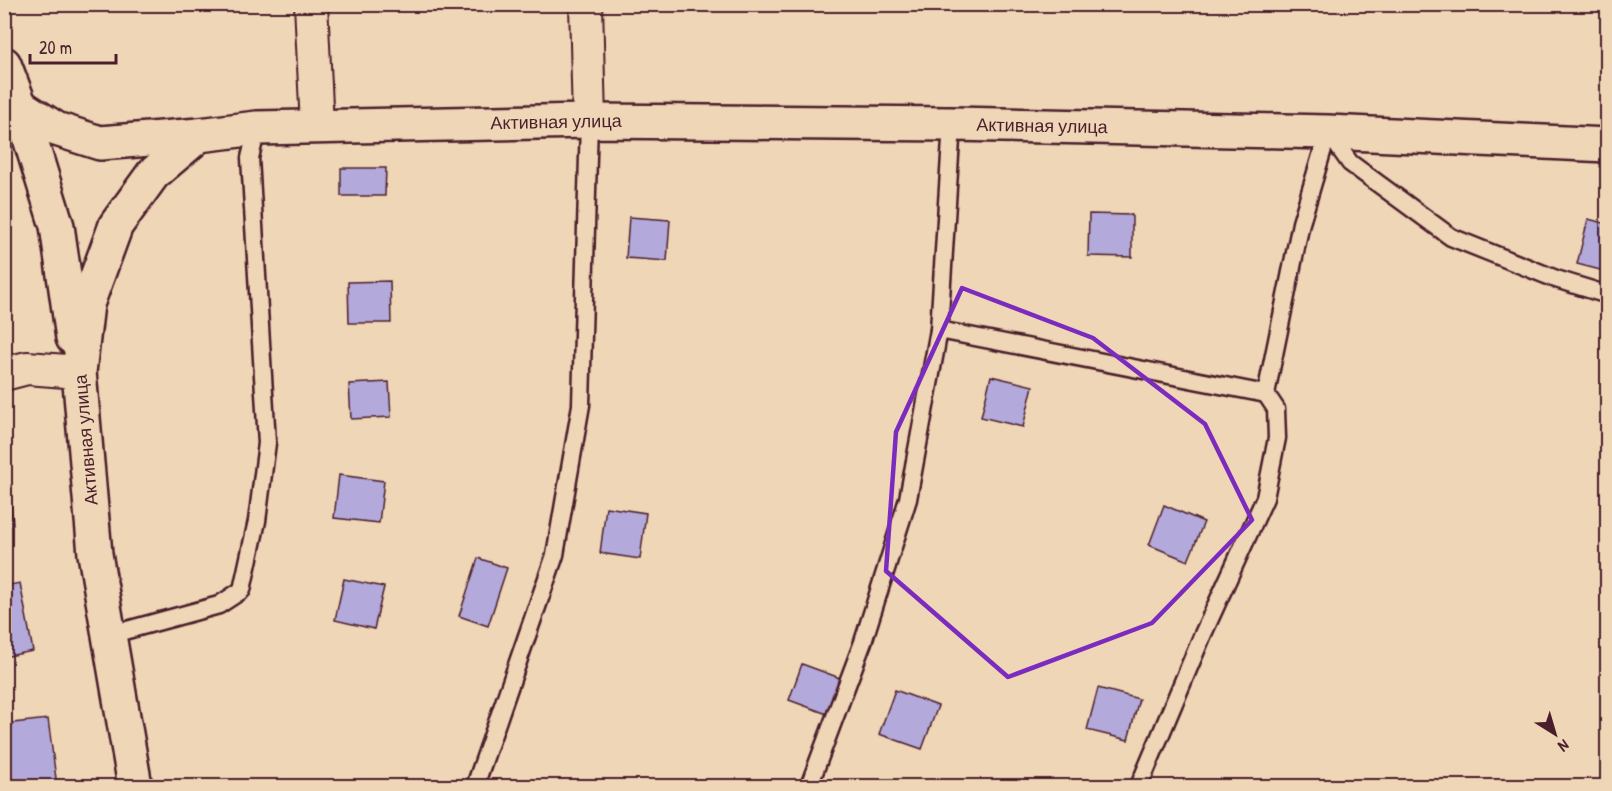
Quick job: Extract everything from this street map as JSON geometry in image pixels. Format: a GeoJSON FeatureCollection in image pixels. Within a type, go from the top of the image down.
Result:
{"type":"FeatureCollection","features":[{"type":"Feature","properties":{"kind":"main road"},"geometry":{"type":"LineString","coordinates":[[4,64],[20,106],[57,226],[79,372]]}},
{"type":"Feature","properties":{"kind":"main road"},"geometry":{"type":"LineString","coordinates":[[20,106],[56,129],[100,143],[200,135]]}},
{"type":"Feature","properties":{"kind":"main road","name":"Активная улица"},"geometry":{"type":"LineString","coordinates":[[135,786],[95,554],[79,372],[87,304],[116,225],[153,174],[200,135],[257,128],[589,121],[952,124],[1328,132],[1608,145]]}},
{"type":"Feature","properties":{"kind":"street"},"geometry":{"type":"LineString","coordinates":[[311,4],[317,127]]}},
{"type":"Feature","properties":{"kind":"street"},"geometry":{"type":"LineString","coordinates":[[586,4],[589,121]]}},
{"type":"Feature","properties":{"kind":"street"},"geometry":{"type":"LineString","coordinates":[[4,374],[27,368],[79,372]]}},
{"type":"Feature","properties":{"kind":"lane"},"geometry":{"type":"LineString","coordinates":[[476,786],[555,555],[580,405],[589,121]]}},
{"type":"Feature","properties":{"kind":"lane"},"geometry":{"type":"LineString","coordinates":[[809,786],[863,642],[908,499],[939,330],[952,124]]}},
{"type":"Feature","properties":{"kind":"lane"},"geometry":{"type":"LineString","coordinates":[[109,635],[219,605],[242,591],[257,521],[267,443],[250,158],[257,128]]}},
{"type":"Feature","properties":{"kind":"lane"},"geometry":{"type":"LineString","coordinates":[[1328,132],[1350,163],[1451,237],[1556,279],[1608,295]]}},
{"type":"Feature","properties":{"kind":"lane"},"geometry":{"type":"LineString","coordinates":[[1266,394],[1301,223],[1328,132]]}},
{"type":"Feature","properties":{"kind":"lane"},"geometry":{"type":"LineString","coordinates":[[939,330],[1266,394],[1276,409],[1277,438],[1265,498],[1203,634],[1139,786]]}},
{"type":"Feature","properties":{"kind":"highlighted area"},"geometry":{"type":"Polygon","coordinates":[[[962,288],[1093,338],[1205,424],[1252,520],[1152,623],[1008,677],[886,571],[896,432],[962,288]]]}},
{"type":"Feature","properties":{"kind":"building"},"geometry":{"type":"Polygon","coordinates":[[[341,168],[386,168],[385,196],[341,196],[341,168]]]}},
{"type":"Feature","properties":{"kind":"building"},"geometry":{"type":"Polygon","coordinates":[[[1089,214],[1132,215],[1132,257],[1088,256],[1089,214]]]}},
{"type":"Feature","properties":{"kind":"building"},"geometry":{"type":"Polygon","coordinates":[[[629,217],[670,220],[667,261],[626,258],[629,217]]]}},
{"type":"Feature","properties":{"kind":"building"},"geometry":{"type":"Polygon","coordinates":[[[1588,219],[1608,224],[1608,272],[1577,264],[1588,219]]]}},
{"type":"Feature","properties":{"kind":"building"},"geometry":{"type":"Polygon","coordinates":[[[390,281],[391,323],[349,323],[348,282],[390,281]]]}},
{"type":"Feature","properties":{"kind":"building"},"geometry":{"type":"Polygon","coordinates":[[[991,376],[1033,386],[1023,427],[981,417],[991,376]]]}},
{"type":"Feature","properties":{"kind":"building"},"geometry":{"type":"Polygon","coordinates":[[[389,382],[391,417],[351,419],[349,384],[389,382]]]}},
{"type":"Feature","properties":{"kind":"building"},"geometry":{"type":"Polygon","coordinates":[[[4,449],[13,524],[4,525],[4,449]]]}},
{"type":"Feature","properties":{"kind":"building"},"geometry":{"type":"Polygon","coordinates":[[[339,475],[384,481],[379,523],[334,518],[339,475]]]}},
{"type":"Feature","properties":{"kind":"building"},"geometry":{"type":"Polygon","coordinates":[[[1164,505],[1204,522],[1188,561],[1149,545],[1164,505]]]}},
{"type":"Feature","properties":{"kind":"building"},"geometry":{"type":"Polygon","coordinates":[[[606,507],[646,513],[640,559],[600,553],[606,507]]]}},
{"type":"Feature","properties":{"kind":"building"},"geometry":{"type":"Polygon","coordinates":[[[478,558],[507,568],[488,626],[459,616],[478,558]]]}},
{"type":"Feature","properties":{"kind":"building"},"geometry":{"type":"Polygon","coordinates":[[[344,579],[384,587],[374,629],[335,620],[344,579]]]}},
{"type":"Feature","properties":{"kind":"building"},"geometry":{"type":"Polygon","coordinates":[[[20,583],[33,651],[4,657],[4,586],[20,583]]]}},
{"type":"Feature","properties":{"kind":"building"},"geometry":{"type":"Polygon","coordinates":[[[802,664],[840,678],[827,714],[789,700],[802,664]]]}},
{"type":"Feature","properties":{"kind":"building"},"geometry":{"type":"Polygon","coordinates":[[[1098,688],[1139,699],[1128,740],[1087,730],[1098,688]]]}},
{"type":"Feature","properties":{"kind":"building"},"geometry":{"type":"Polygon","coordinates":[[[895,690],[938,706],[922,749],[879,734],[895,690]]]}},
{"type":"Feature","properties":{"kind":"building"},"geometry":{"type":"Polygon","coordinates":[[[48,719],[57,786],[9,786],[4,751],[4,724],[48,719]]]}}]}
